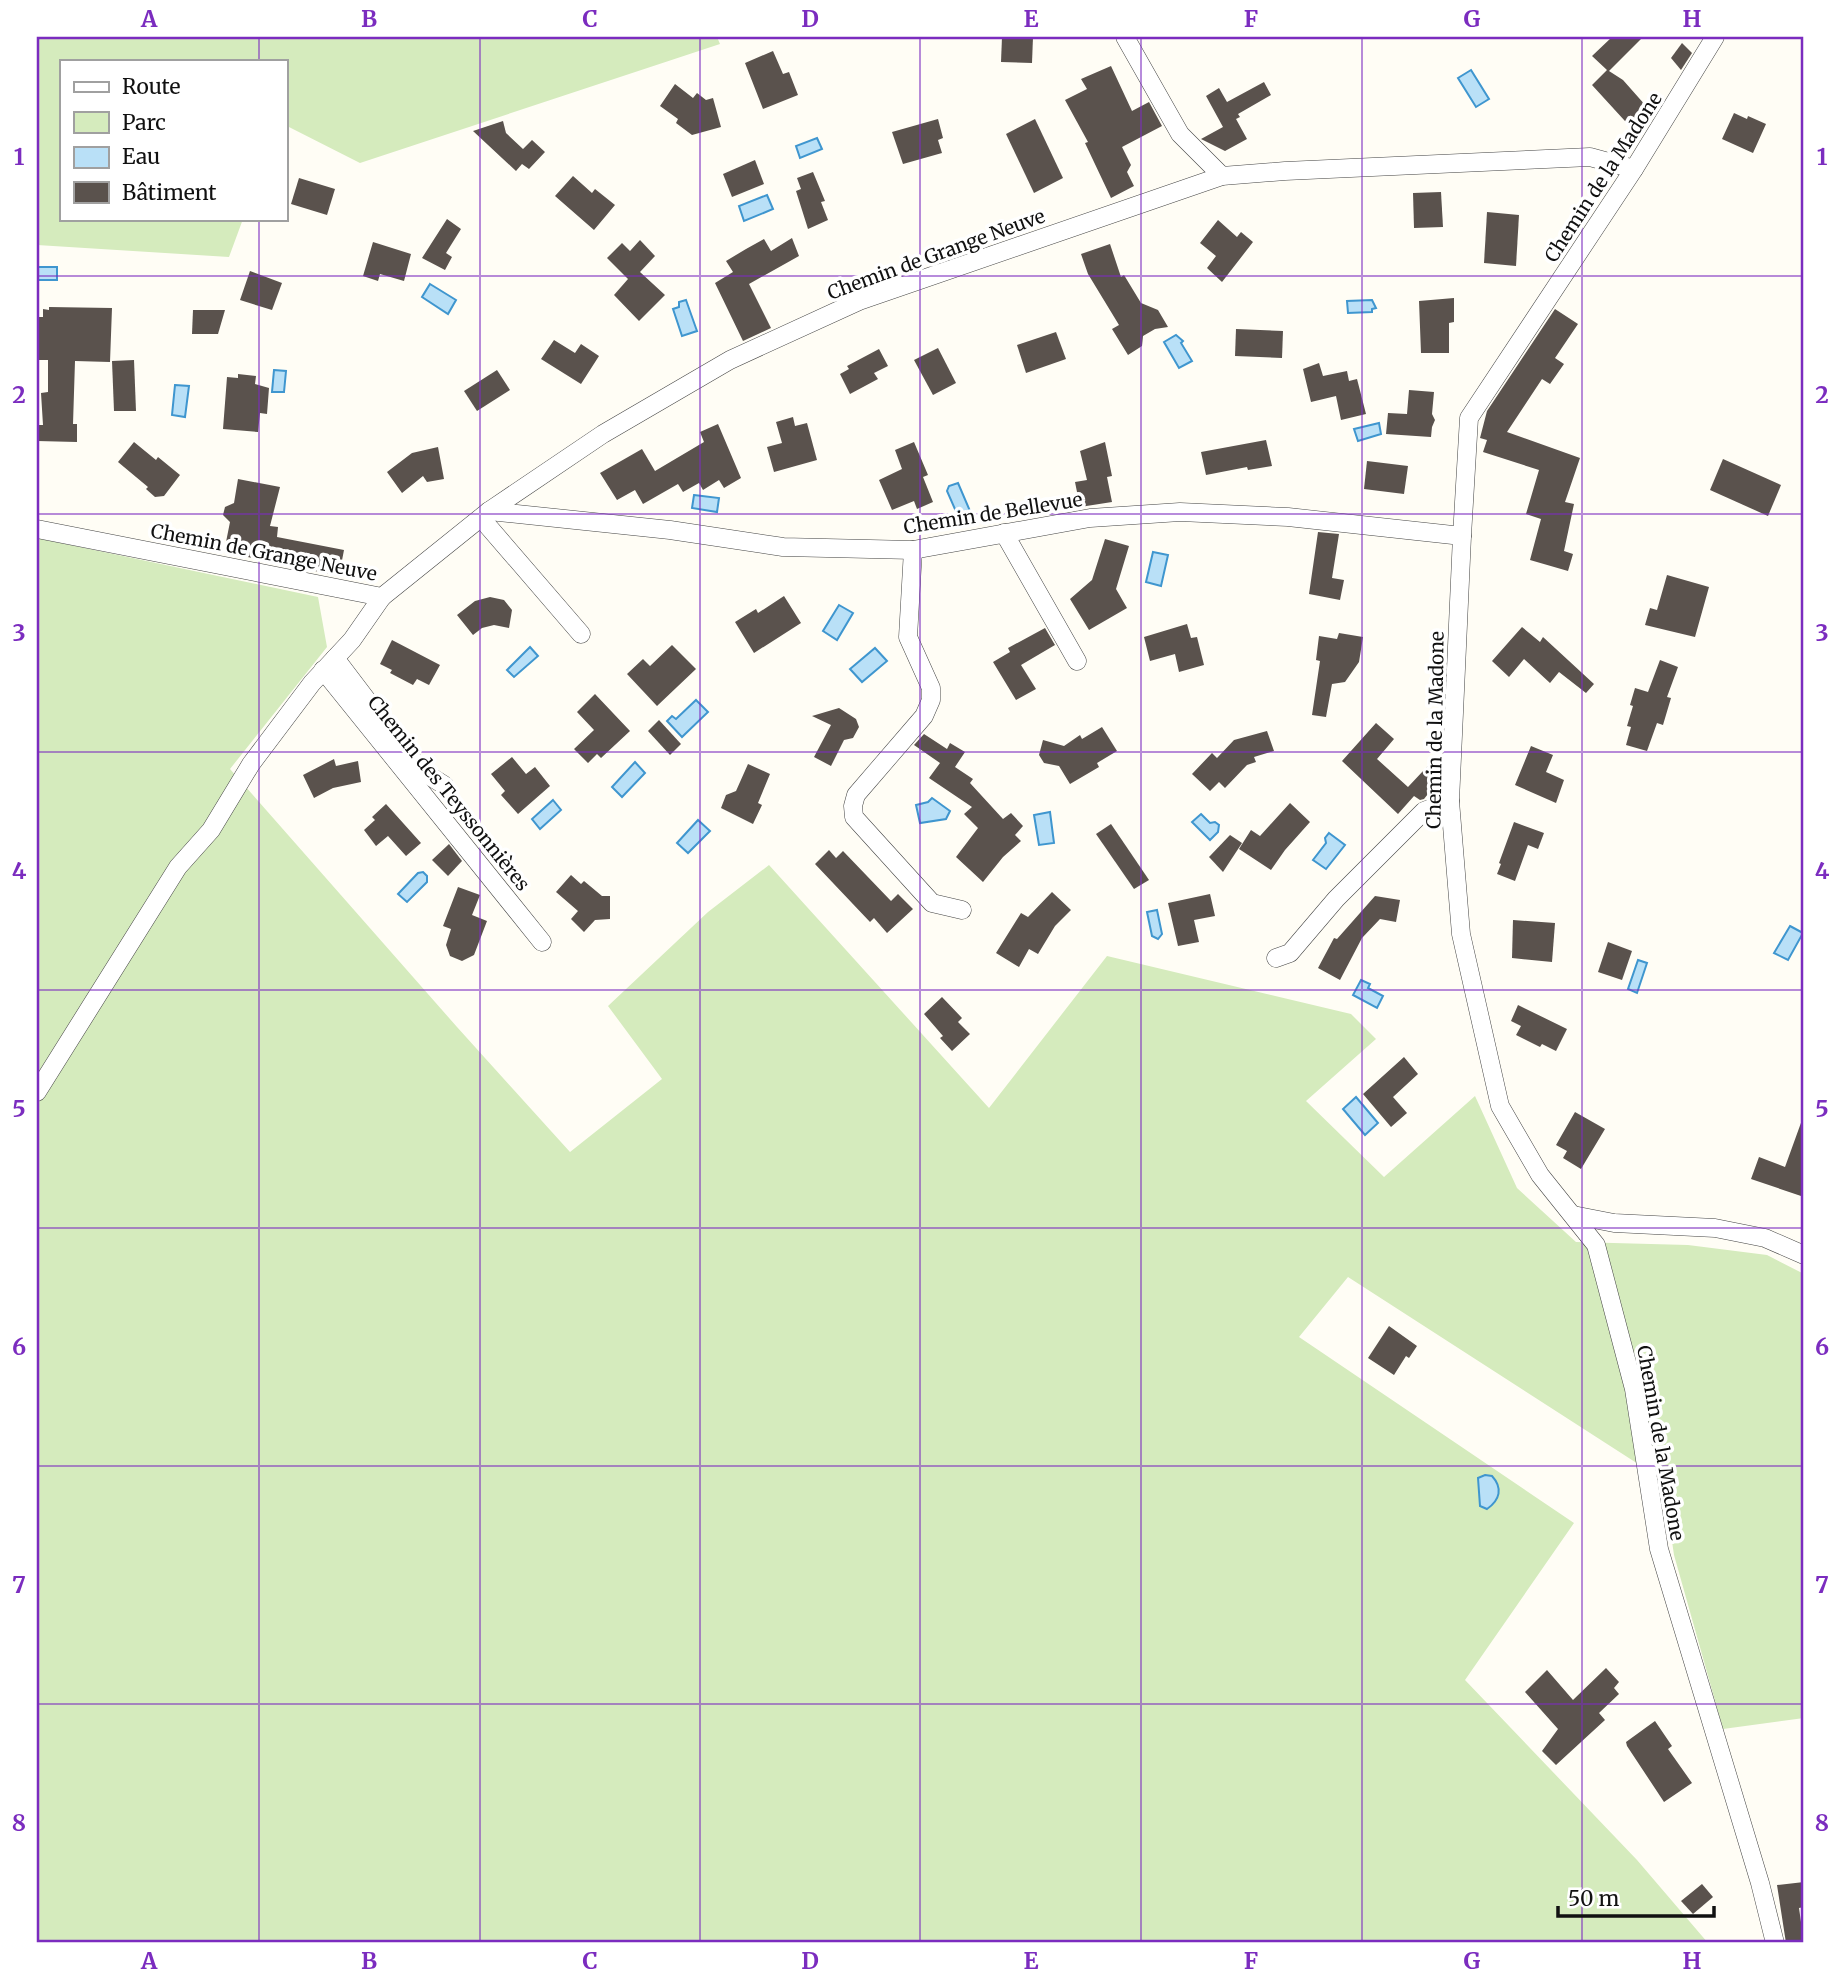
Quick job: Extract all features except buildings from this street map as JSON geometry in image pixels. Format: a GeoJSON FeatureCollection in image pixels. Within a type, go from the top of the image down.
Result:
{"type":"FeatureCollection","features":[{"type":"Feature","properties":{"kind":"street","name":"Chemin de la Madone"},"geometry":{"type":"LineString","coordinates":[[1715,37],[1634,169],[1469,418],[1450,801],[1461,934],[1500,1106],[1541,1175],[1596,1245],[1634,1389],[1659,1549],[1760,1883],[1775,1943]]}},
{"type":"Feature","properties":{"kind":"street"},"geometry":{"type":"LineString","coordinates":[[1132,39],[1180,134],[1222,176]]}},
{"type":"Feature","properties":{"kind":"street","name":"Chemin de Grange Neuve"},"geometry":{"type":"LineString","coordinates":[[37,529],[382,597],[485,514],[603,434],[730,360],[859,301],[1222,176],[1590,156],[1634,169]]}},
{"type":"Feature","properties":{"kind":"street","name":"Chemin de Bellevue"},"geometry":{"type":"LineString","coordinates":[[485,514],[670,530],[783,547],[912,550],[1090,518],[1180,512],[1288,517],[1462,536]]}},
{"type":"Feature","properties":{"kind":"street"},"geometry":{"type":"LineString","coordinates":[[485,514],[581,634]]}},
{"type":"Feature","properties":{"kind":"street"},"geometry":{"type":"LineString","coordinates":[[1004,533],[1077,661]]}},
{"type":"Feature","properties":{"kind":"street"},"geometry":{"type":"LineString","coordinates":[[912,550],[908,637],[931,688],[931,700],[924,716],[856,795],[854,817],[932,903],[962,910]]}},
{"type":"Feature","properties":{"kind":"street"},"geometry":{"type":"LineString","coordinates":[[37,1092],[178,867],[211,830],[251,764],[329,664],[352,640],[382,597]]}},
{"type":"Feature","properties":{"kind":"street","name":"Chemin des Teyssonnières"},"geometry":{"type":"LineString","coordinates":[[329,664],[419,770],[444,785]]}},
{"type":"Feature","properties":{"kind":"street","name":"Chemin des Teyssonnières"},"geometry":{"type":"LineString","coordinates":[[329,664],[542,942]]}},
{"type":"Feature","properties":{"kind":"street"},"geometry":{"type":"LineString","coordinates":[[1276,958],[1290,953],[1336,899],[1424,811],[1450,801]]}},
{"type":"Feature","properties":{"kind":"street"},"geometry":{"type":"LineString","coordinates":[[1573,1215],[1614,1223],[1715,1228],[1765,1238],[1804,1255]]}},
{"type":"Feature","properties":{"kind":"green space"},"geometry":{"type":"Polygon","coordinates":[[[37,37],[717,37],[720,44],[360,163],[287,126],[287,60],[60,60],[60,220],[243,220],[229,257],[37,245],[37,37]]]}},
{"type":"Feature","properties":{"kind":"green space"},"geometry":{"type":"Polygon","coordinates":[[[37,538],[318,597],[327,647],[230,769],[570,1152],[662,1079],[608,1006],[708,912],[769,865],[989,1108],[1107,956],[1351,1014],[1376,1039],[1306,1101],[1384,1177],[1475,1096],[1517,1188],[1576,1242],[1688,1245],[1767,1255],[1804,1274],[1804,1718],[1723,1729],[1674,1555],[1663,1480],[1348,1277],[1299,1337],[1574,1523],[1465,1680],[1637,1860],[1708,1943],[37,1943],[37,538]]]}},
{"type":"Feature","properties":{"kind":"water"},"geometry":{"type":"Polygon","coordinates":[[[1471,70],[1489,99],[1476,107],[1458,78],[1471,70]]]}},
{"type":"Feature","properties":{"kind":"water"},"geometry":{"type":"Polygon","coordinates":[[[817,138],[822,149],[800,158],[796,146],[817,138]]]}},
{"type":"Feature","properties":{"kind":"water"},"geometry":{"type":"Polygon","coordinates":[[[767,195],[773,209],[744,221],[739,206],[767,195]]]}},
{"type":"Feature","properties":{"kind":"water"},"geometry":{"type":"Polygon","coordinates":[[[37,267],[57,267],[57,280],[37,280],[37,267]]]}},
{"type":"Feature","properties":{"kind":"water"},"geometry":{"type":"Polygon","coordinates":[[[430,284],[456,300],[448,314],[422,297],[430,284]]]}},
{"type":"Feature","properties":{"kind":"water"},"geometry":{"type":"Polygon","coordinates":[[[686,300],[697,331],[682,336],[673,309],[679,307],[679,302],[686,300]]]}},
{"type":"Feature","properties":{"kind":"water"},"geometry":{"type":"Polygon","coordinates":[[[1372,300],[1376,308],[1372,309],[1372,312],[1348,313],[1347,301],[1372,300]]]}},
{"type":"Feature","properties":{"kind":"water"},"geometry":{"type":"Polygon","coordinates":[[[1176,335],[1183,341],[1181,343],[1192,361],[1179,368],[1164,342],[1176,335]]]}},
{"type":"Feature","properties":{"kind":"water"},"geometry":{"type":"Polygon","coordinates":[[[274,370],[286,371],[284,392],[272,392],[274,370]]]}},
{"type":"Feature","properties":{"kind":"water"},"geometry":{"type":"Polygon","coordinates":[[[175,385],[189,386],[185,417],[172,415],[175,385]]]}},
{"type":"Feature","properties":{"kind":"water"},"geometry":{"type":"Polygon","coordinates":[[[1379,423],[1381,434],[1358,441],[1354,429],[1379,423]]]}},
{"type":"Feature","properties":{"kind":"water"},"geometry":{"type":"Polygon","coordinates":[[[958,483],[970,511],[958,516],[947,491],[949,486],[958,483]]]}},
{"type":"Feature","properties":{"kind":"water"},"geometry":{"type":"Polygon","coordinates":[[[694,495],[719,498],[717,512],[692,508],[694,495]]]}},
{"type":"Feature","properties":{"kind":"water"},"geometry":{"type":"Polygon","coordinates":[[[1153,552],[1168,555],[1161,586],[1146,582],[1153,552]]]}},
{"type":"Feature","properties":{"kind":"water"},"geometry":{"type":"Polygon","coordinates":[[[839,605],[853,613],[837,640],[823,631],[839,605]]]}},
{"type":"Feature","properties":{"kind":"water"},"geometry":{"type":"Polygon","coordinates":[[[530,647],[538,656],[514,677],[507,670],[530,647]]]}},
{"type":"Feature","properties":{"kind":"water"},"geometry":{"type":"Polygon","coordinates":[[[875,648],[887,661],[862,682],[850,669],[875,648]]]}},
{"type":"Feature","properties":{"kind":"water"},"geometry":{"type":"Polygon","coordinates":[[[696,700],[708,712],[682,737],[667,721],[672,716],[676,719],[696,700]]]}},
{"type":"Feature","properties":{"kind":"water"},"geometry":{"type":"Polygon","coordinates":[[[635,762],[645,773],[622,797],[612,787],[635,762]]]}},
{"type":"Feature","properties":{"kind":"water"},"geometry":{"type":"Polygon","coordinates":[[[932,798],[950,811],[946,819],[920,823],[916,805],[932,798]]]}},
{"type":"Feature","properties":{"kind":"water"},"geometry":{"type":"Polygon","coordinates":[[[553,800],[561,810],[540,829],[532,819],[553,800]]]}},
{"type":"Feature","properties":{"kind":"water"},"geometry":{"type":"Polygon","coordinates":[[[1050,812],[1054,843],[1039,845],[1034,815],[1050,812]]]}},
{"type":"Feature","properties":{"kind":"water"},"geometry":{"type":"Polygon","coordinates":[[[1201,814],[1210,823],[1219,825],[1218,832],[1210,840],[1192,822],[1201,814]]]}},
{"type":"Feature","properties":{"kind":"water"},"geometry":{"type":"Polygon","coordinates":[[[698,820],[710,831],[688,853],[677,843],[698,820]]]}},
{"type":"Feature","properties":{"kind":"water"},"geometry":{"type":"Polygon","coordinates":[[[1329,833],[1345,845],[1326,869],[1313,860],[1326,843],[1325,838],[1329,833]]]}},
{"type":"Feature","properties":{"kind":"water"},"geometry":{"type":"Polygon","coordinates":[[[423,872],[427,876],[427,882],[407,902],[398,894],[418,873],[423,872]]]}},
{"type":"Feature","properties":{"kind":"water"},"geometry":{"type":"Polygon","coordinates":[[[1157,910],[1162,934],[1158,939],[1152,936],[1147,912],[1157,910]]]}},
{"type":"Feature","properties":{"kind":"water"},"geometry":{"type":"Polygon","coordinates":[[[1790,926],[1803,933],[1788,960],[1774,953],[1790,926]]]}},
{"type":"Feature","properties":{"kind":"water"},"geometry":{"type":"Polygon","coordinates":[[[1638,960],[1647,963],[1637,993],[1628,989],[1638,960]]]}},
{"type":"Feature","properties":{"kind":"water"},"geometry":{"type":"Polygon","coordinates":[[[1361,980],[1370,984],[1368,988],[1383,996],[1377,1008],[1353,995],[1361,980]]]}},
{"type":"Feature","properties":{"kind":"water"},"geometry":{"type":"Polygon","coordinates":[[[1356,1097],[1378,1123],[1365,1135],[1343,1109],[1356,1097]]]}},
{"type":"Feature","properties":{"kind":"water"},"geometry":{"type":"Polygon","coordinates":[[[1492,1476],[1499,1489],[1495,1502],[1487,1509],[1480,1506],[1478,1478],[1492,1476]]]}}]}
